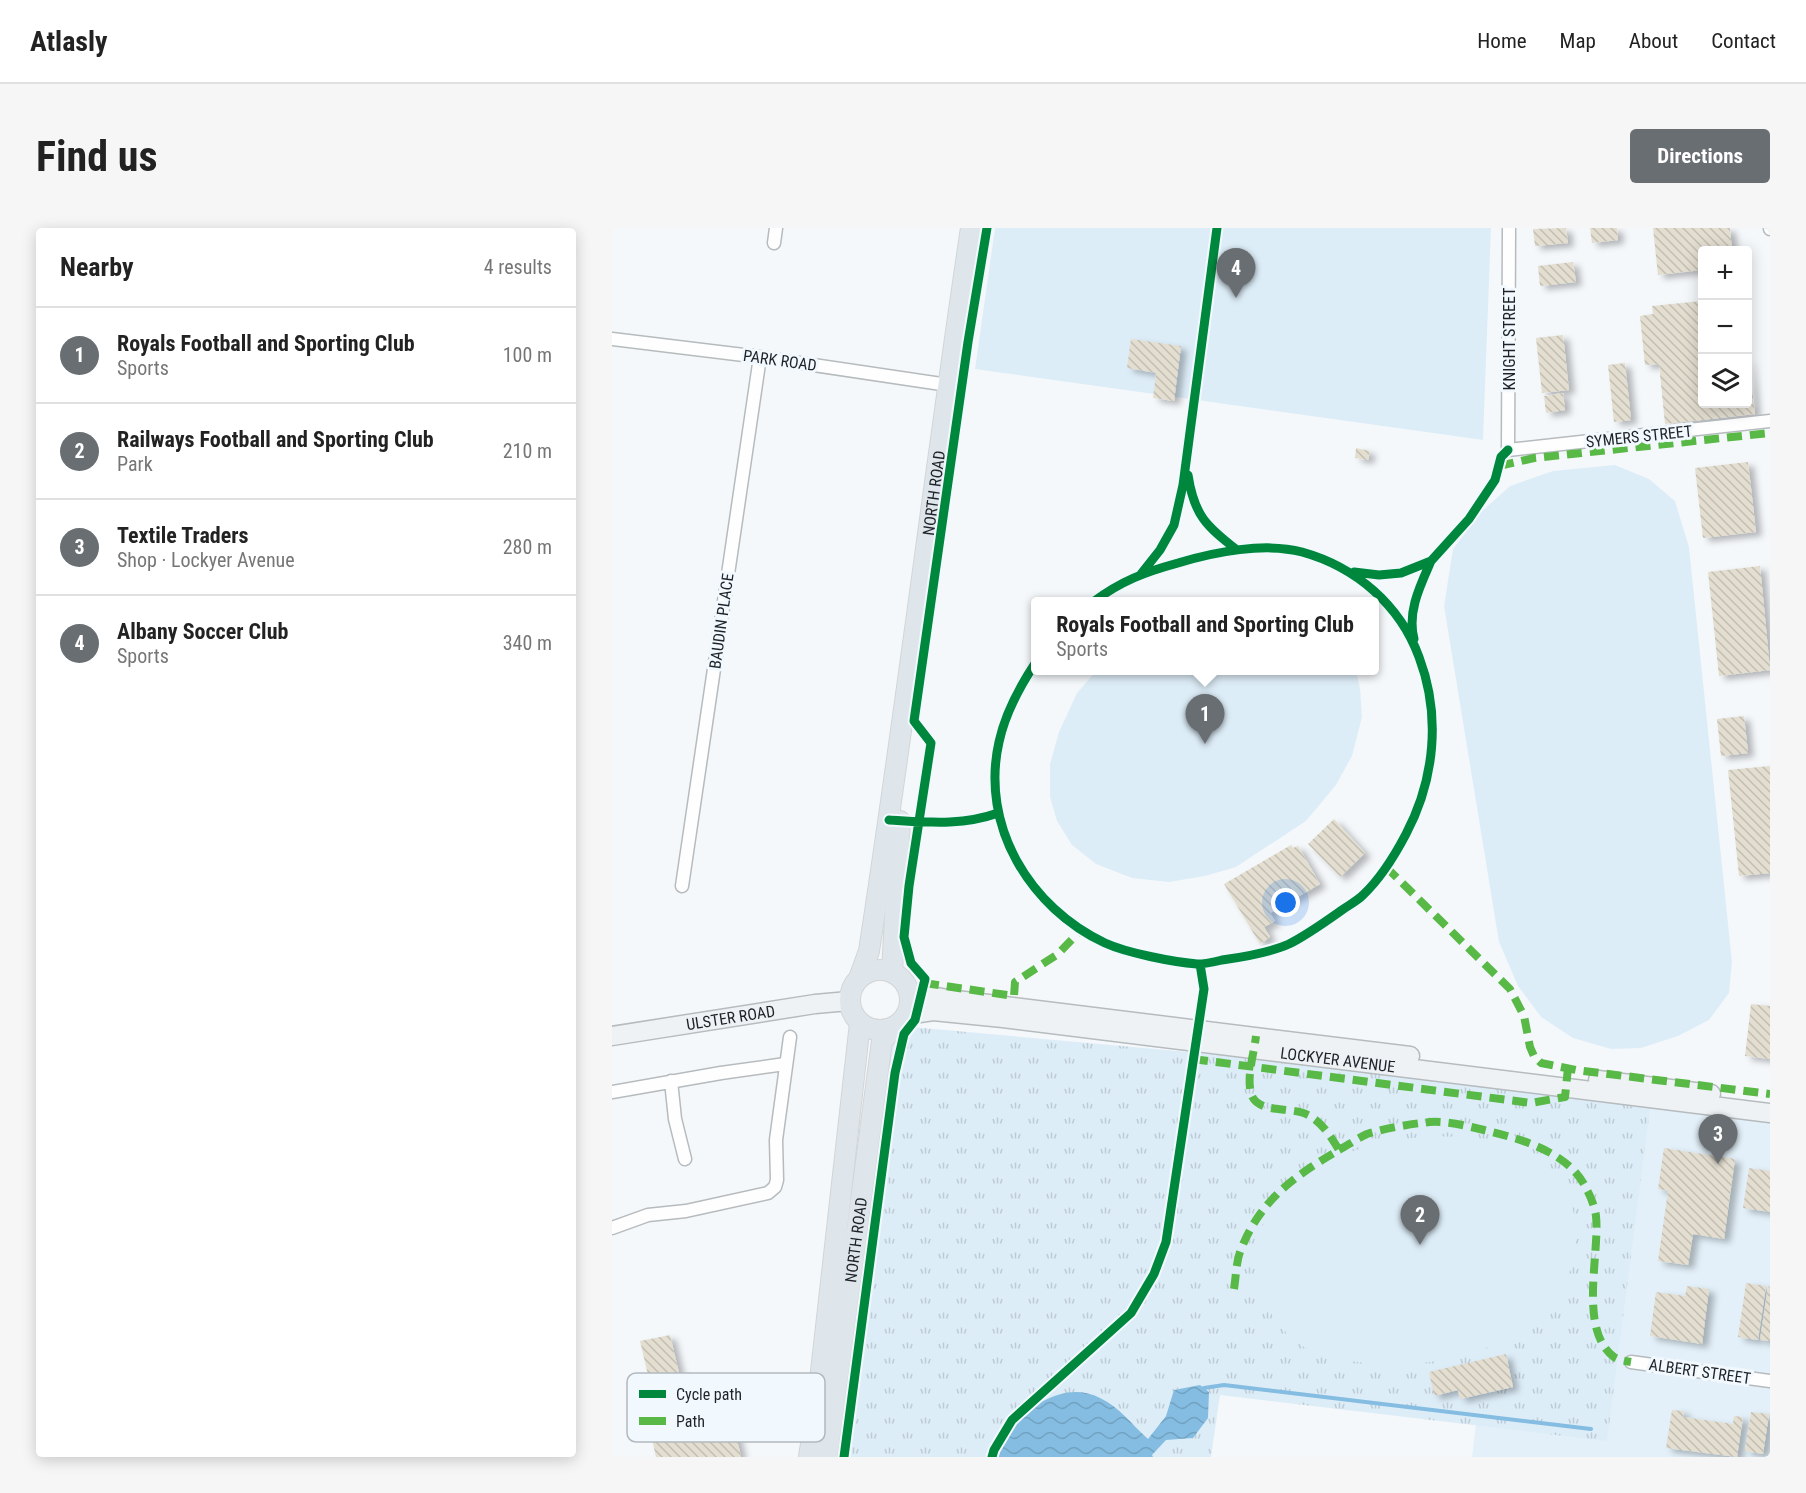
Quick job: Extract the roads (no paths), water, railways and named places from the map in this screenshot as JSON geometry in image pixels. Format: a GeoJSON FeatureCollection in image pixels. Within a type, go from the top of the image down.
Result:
{"type":"FeatureCollection","features":[{"type":"Feature","properties":{"kind":"main road","name":"NORTH ROAD"},"geometry":{"type":"LineString","coordinates":[[860,976],[869,951],[898,758],[971,228]]}},
{"type":"Feature","properties":{"kind":"main road","name":"NORTH ROAD"},"geometry":{"type":"LineString","coordinates":[[892,972],[901,807],[898,758]]}},
{"type":"Feature","properties":{"kind":"main road"},"geometry":{"type":"LineString","coordinates":[[875,970],[892,972],[899,976],[909,992],[909,1008],[901,1021],[888,1029],[873,1030],[860,1023],[852,1013],[849,1001],[852,987],[860,976],[875,970]]}},
{"type":"Feature","properties":{"kind":"main road","name":"LOCKYER AVENUE"},"geometry":{"type":"LineString","coordinates":[[909,992],[948,999],[1770,1102]]}},
{"type":"Feature","properties":{"kind":"main road","name":"ULSTER ROAD"},"geometry":{"type":"LineString","coordinates":[[612,1036],[815,1004],[849,1001]]}},
{"type":"Feature","properties":{"kind":"main road","name":"LOCKYER AVENUE"},"geometry":{"type":"LineString","coordinates":[[901,1021],[933,1011],[1003,1018],[1770,1113]]}},
{"type":"Feature","properties":{"kind":"main road","name":"NORTH ROAD"},"geometry":{"type":"LineString","coordinates":[[827,1457],[882,1041],[901,1021]]}},
{"type":"Feature","properties":{"kind":"main road","name":"NORTH ROAD"},"geometry":{"type":"LineString","coordinates":[[821,1373],[860,1023]]}},
{"type":"Feature","properties":{"kind":"main road","name":"NORTH ROAD"},"geometry":{"type":"LineString","coordinates":[[809,1457],[811,1442]]}},
{"type":"Feature","properties":{"kind":"street"},"geometry":{"type":"LineString","coordinates":[[774,243],[776,228]]}},
{"type":"Feature","properties":{"kind":"street","name":"KNIGHT STREET"},"geometry":{"type":"LineString","coordinates":[[1508,450],[1509,228]]}},
{"type":"Feature","properties":{"kind":"street","name":"PARK ROAD"},"geometry":{"type":"LineString","coordinates":[[612,339],[760,357],[948,385]]}},
{"type":"Feature","properties":{"kind":"street","name":"BAUDIN PLACE"},"geometry":{"type":"LineString","coordinates":[[682,886],[760,357]]}},
{"type":"Feature","properties":{"kind":"street","name":"SYMERS STREET"},"geometry":{"type":"LineString","coordinates":[[1508,450],[1770,421]]}},
{"type":"Feature","properties":{"kind":"street"},"geometry":{"type":"LineString","coordinates":[[612,1228],[648,1215],[686,1210],[768,1193],[775,1187],[777,1180],[776,1140],[790,1036]]}},
{"type":"Feature","properties":{"kind":"street"},"geometry":{"type":"LineString","coordinates":[[612,1092],[785,1064]]}},
{"type":"Feature","properties":{"kind":"street"},"geometry":{"type":"LineString","coordinates":[[671,1081],[675,1119],[685,1160]]}},
{"type":"Feature","properties":{"kind":"street","name":"ALBERT STREET"},"geometry":{"type":"LineString","coordinates":[[1631,1362],[1770,1381]]}},
{"type":"Feature","properties":{"kind":"water"},"geometry":{"type":"Polygon","coordinates":[[[1200,1385],[1209,1392],[1208,1418],[1193,1438],[1166,1440],[1152,1455],[1153,1457],[996,1457],[1002,1443],[1024,1416],[1037,1405],[1052,1397],[1068,1393],[1084,1393],[1100,1398],[1120,1411],[1148,1439],[1166,1416],[1174,1390],[1200,1385]]]}},
{"type":"Feature","properties":{"kind":"waterway"},"geometry":{"type":"LineString","coordinates":[[1204,1388],[1224,1385],[1591,1429]]}},
{"type":"Feature","properties":{"kind":"place","name":"Albany Soccer Club"},"geometry":{"type":"Point","coordinates":[1236,298]}},
{"type":"Feature","properties":{"kind":"place","name":"Royals Football and Sporting Club"},"geometry":{"type":"Point","coordinates":[1205,744]}},
{"type":"Feature","properties":{"kind":"place","name":"Textile Traders"},"geometry":{"type":"Point","coordinates":[1718,1164]}},
{"type":"Feature","properties":{"kind":"place","name":"Railways Football and Sporting Club"},"geometry":{"type":"Point","coordinates":[1420,1245]}}]}
